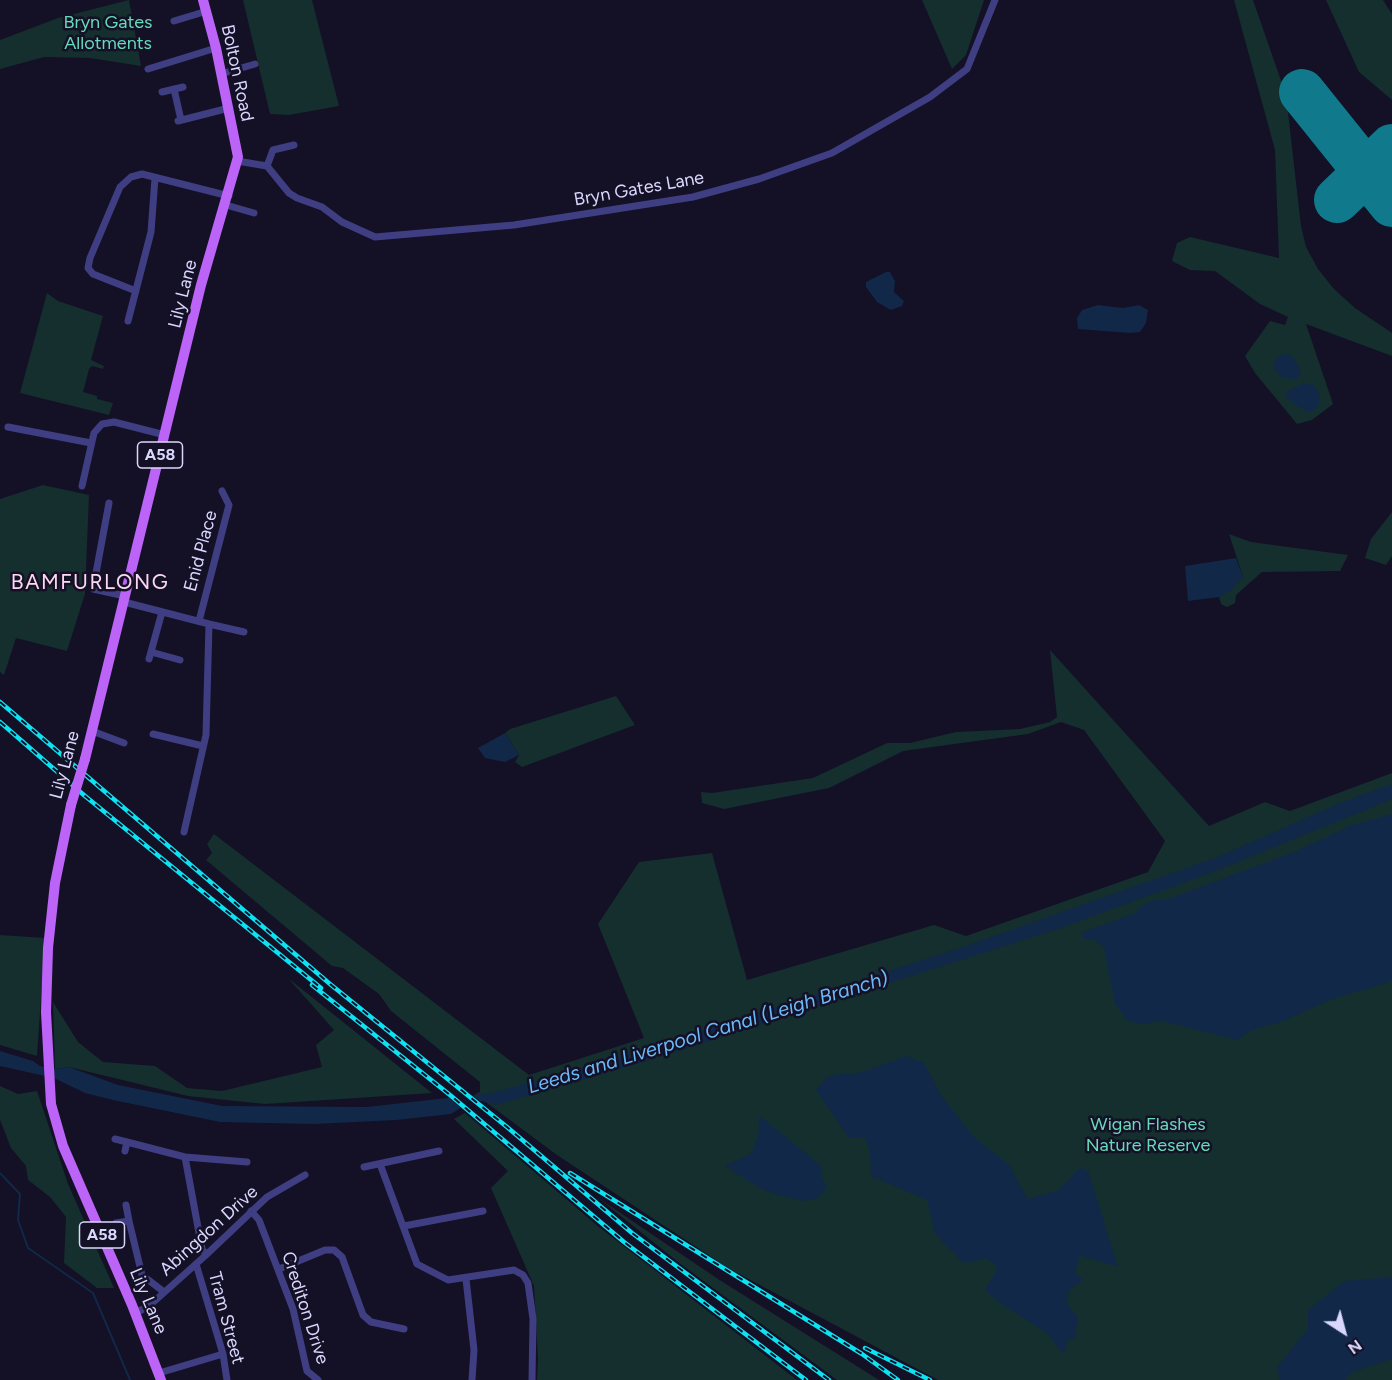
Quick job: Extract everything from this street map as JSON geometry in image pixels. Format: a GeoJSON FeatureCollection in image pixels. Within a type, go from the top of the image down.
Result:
{"type":"FeatureCollection","features":[{"type":"Feature","properties":{"kind":"main road","name":"Bolton Road"},"geometry":{"type":"LineString","coordinates":[[205,5],[229,108],[237,157]]}},
{"type":"Feature","properties":{"kind":"main road","name":"Lily Lane"},"geometry":{"type":"LineString","coordinates":[[160,1376],[63,1146],[53,1115],[47,1062],[46,991],[56,875],[71,806],[92,731],[201,285],[227,201],[237,157]]}},
{"type":"Feature","properties":{"kind":"street","name":"Bryn Gates Lane"},"geometry":{"type":"LineString","coordinates":[[267,166],[289,193],[322,207],[342,222],[375,237],[514,225],[693,197],[759,179],[832,153],[930,97],[967,69],[995,0]]}},
{"type":"Feature","properties":{"kind":"street"},"geometry":{"type":"LineString","coordinates":[[174,21],[205,5]]}},
{"type":"Feature","properties":{"kind":"street"},"geometry":{"type":"LineString","coordinates":[[148,69],[216,48]]}},
{"type":"Feature","properties":{"kind":"street"},"geometry":{"type":"LineString","coordinates":[[221,74],[255,64]]}},
{"type":"Feature","properties":{"kind":"street"},"geometry":{"type":"LineString","coordinates":[[162,92],[183,87]]}},
{"type":"Feature","properties":{"kind":"street"},"geometry":{"type":"LineString","coordinates":[[174,89],[179,120],[229,108]]}},
{"type":"Feature","properties":{"kind":"street"},"geometry":{"type":"LineString","coordinates":[[237,157],[267,166],[273,150],[294,145]]}},
{"type":"Feature","properties":{"kind":"street"},"geometry":{"type":"LineString","coordinates":[[136,291],[93,274],[88,267],[120,187],[131,177],[142,174],[227,201],[254,213]]}},
{"type":"Feature","properties":{"kind":"street"},"geometry":{"type":"LineString","coordinates":[[128,321],[151,232],[155,178]]}},
{"type":"Feature","properties":{"kind":"street"},"geometry":{"type":"LineString","coordinates":[[82,486],[91,443],[98,428],[108,423],[165,435]]}},
{"type":"Feature","properties":{"kind":"street"},"geometry":{"type":"LineString","coordinates":[[8,427],[91,443]]}},
{"type":"Feature","properties":{"kind":"street","name":"Enid Place"},"geometry":{"type":"LineString","coordinates":[[199,621],[229,505],[222,491]]}},
{"type":"Feature","properties":{"kind":"street"},"geometry":{"type":"LineString","coordinates":[[109,502],[93,589],[162,612],[244,632]]}},
{"type":"Feature","properties":{"kind":"street"},"geometry":{"type":"LineString","coordinates":[[162,612],[150,655],[180,660]]}},
{"type":"Feature","properties":{"kind":"street"},"geometry":{"type":"LineString","coordinates":[[184,832],[183,822],[206,735],[209,624]]}},
{"type":"Feature","properties":{"kind":"street"},"geometry":{"type":"LineString","coordinates":[[92,731],[124,743]]}},
{"type":"Feature","properties":{"kind":"street"},"geometry":{"type":"LineString","coordinates":[[153,734],[204,746]]}},
{"type":"Feature","properties":{"kind":"street"},"geometry":{"type":"LineString","coordinates":[[115,1139],[185,1157],[247,1162]]}},
{"type":"Feature","properties":{"kind":"street"},"geometry":{"type":"LineString","coordinates":[[125,1151],[127,1142]]}},
{"type":"Feature","properties":{"kind":"street"},"geometry":{"type":"LineString","coordinates":[[364,1167],[439,1151]]}},
{"type":"Feature","properties":{"kind":"street"},"geometry":{"type":"LineString","coordinates":[[185,1157],[202,1249],[206,1255]]}},
{"type":"Feature","properties":{"kind":"street"},"geometry":{"type":"LineString","coordinates":[[381,1164],[417,1264],[448,1280],[514,1270],[523,1275],[528,1283],[533,1319],[532,1380]]}},
{"type":"Feature","properties":{"kind":"street","name":"Abingdon Drive"},"geometry":{"type":"LineString","coordinates":[[135,1313],[149,1306],[206,1255],[250,1211],[293,1180],[305,1175]]}},
{"type":"Feature","properties":{"kind":"street"},"geometry":{"type":"LineString","coordinates":[[126,1205],[142,1275],[164,1292]]}},
{"type":"Feature","properties":{"kind":"street","name":"Crediton Drive"},"geometry":{"type":"LineString","coordinates":[[250,1211],[260,1220],[279,1269],[293,1309],[307,1371],[318,1380]]}},
{"type":"Feature","properties":{"kind":"street"},"geometry":{"type":"LineString","coordinates":[[404,1226],[483,1211]]}},
{"type":"Feature","properties":{"kind":"street"},"geometry":{"type":"LineString","coordinates":[[116,1223],[129,1221]]}},
{"type":"Feature","properties":{"kind":"street"},"geometry":{"type":"LineString","coordinates":[[279,1269],[325,1250],[334,1250],[342,1257],[363,1315],[370,1322],[404,1329]]}},
{"type":"Feature","properties":{"kind":"street","name":"Tram Street"},"geometry":{"type":"LineString","coordinates":[[196,1264],[223,1354],[227,1380]]}},
{"type":"Feature","properties":{"kind":"street"},"geometry":{"type":"LineString","coordinates":[[466,1279],[474,1350],[472,1380]]}},
{"type":"Feature","properties":{"kind":"street"},"geometry":{"type":"LineString","coordinates":[[160,1376],[223,1354]]}},
{"type":"Feature","properties":{"kind":"green space","name":"Bryn Gates Allotments"},"geometry":{"type":"Polygon","coordinates":[[[129,0],[141,66],[90,58],[44,57],[0,69],[0,40],[58,18],[129,0]]]}},
{"type":"Feature","properties":{"kind":"green space"},"geometry":{"type":"Polygon","coordinates":[[[243,0],[312,0],[339,106],[289,115],[270,114],[243,0]]]}},
{"type":"Feature","properties":{"kind":"green space"},"geometry":{"type":"Polygon","coordinates":[[[922,0],[984,0],[966,55],[952,69],[922,0]]]}},
{"type":"Feature","properties":{"kind":"green space"},"geometry":{"type":"Polygon","coordinates":[[[1234,0],[1253,0],[1286,95],[1301,226],[1306,247],[1318,269],[1334,289],[1355,308],[1392,333],[1392,356],[1306,324],[1333,404],[1312,420],[1297,424],[1255,373],[1245,356],[1270,321],[1285,325],[1288,317],[1260,304],[1215,271],[1190,270],[1172,261],[1177,243],[1190,237],[1279,258],[1275,150],[1234,0]]]}},
{"type":"Feature","properties":{"kind":"green space"},"geometry":{"type":"Polygon","coordinates":[[[1326,0],[1383,0],[1392,14],[1392,100],[1359,72],[1326,0]]]}},
{"type":"Feature","properties":{"kind":"green space"},"geometry":{"type":"Polygon","coordinates":[[[47,293],[58,301],[103,316],[91,360],[104,366],[103,369],[92,366],[89,369],[83,392],[113,403],[109,415],[20,393],[47,293]]]}},
{"type":"Feature","properties":{"kind":"green space"},"geometry":{"type":"Polygon","coordinates":[[[43,485],[89,495],[85,594],[67,651],[16,638],[4,675],[0,672],[0,499],[43,485]]]}},
{"type":"Feature","properties":{"kind":"green space"},"geometry":{"type":"Polygon","coordinates":[[[1392,512],[1392,556],[1386,565],[1365,558],[1371,539],[1392,512]]]}},
{"type":"Feature","properties":{"kind":"green space"},"geometry":{"type":"Polygon","coordinates":[[[1229,534],[1251,542],[1348,555],[1340,571],[1262,572],[1236,595],[1235,603],[1227,607],[1221,604],[1219,597],[1243,577],[1229,534]]]}},
{"type":"Feature","properties":{"kind":"green space","name":"Wigan Flashes Nature Reserve"},"geometry":{"type":"Polygon","coordinates":[[[1050,650],[1209,826],[1265,802],[1290,811],[1392,773],[1392,1380],[938,1380],[728,1268],[557,1155],[475,1094],[480,1092],[480,1082],[391,1011],[379,994],[343,968],[332,966],[206,860],[212,853],[207,844],[214,834],[529,1075],[644,1038],[598,924],[639,862],[712,853],[747,980],[934,925],[966,936],[1148,872],[1165,841],[1084,730],[1061,722],[1028,734],[903,751],[829,788],[724,809],[702,803],[701,792],[712,793],[813,778],[887,743],[910,743],[956,732],[1020,729],[1050,722],[1057,717],[1050,650]]]}},
{"type":"Feature","properties":{"kind":"green space"},"geometry":{"type":"Polygon","coordinates":[[[616,696],[635,725],[522,767],[515,762],[519,755],[505,733],[510,729],[616,696]]]}},
{"type":"Feature","properties":{"kind":"green space"},"geometry":{"type":"Polygon","coordinates":[[[0,935],[45,938],[37,1056],[0,1045],[0,935]]]}},
{"type":"Feature","properties":{"kind":"green space"},"geometry":{"type":"Polygon","coordinates":[[[288,978],[432,1093],[265,1104],[188,1096],[69,1067],[55,1069],[53,1002],[78,1042],[103,1062],[155,1066],[187,1088],[222,1091],[322,1067],[316,1045],[334,1030],[288,978]]]}},
{"type":"Feature","properties":{"kind":"green space"},"geometry":{"type":"Polygon","coordinates":[[[0,1086],[18,1094],[37,1091],[68,1184],[114,1288],[97,1288],[64,1263],[66,1217],[50,1197],[28,1180],[26,1166],[11,1148],[0,1120],[0,1086]]]}},
{"type":"Feature","properties":{"kind":"green space"},"geometry":{"type":"Polygon","coordinates":[[[465,1113],[599,1227],[797,1380],[537,1380],[534,1286],[491,1188],[508,1171],[454,1119],[465,1113]]]}},
{"type":"Feature","properties":{"kind":"green space"},"geometry":{"type":"Polygon","coordinates":[[[597,1197],[718,1279],[879,1380],[837,1380],[678,1262],[597,1197]]]}},
{"type":"Feature","properties":{"kind":"water"},"geometry":{"type":"Polygon","coordinates":[[[890,272],[895,281],[894,292],[904,301],[902,306],[891,310],[877,302],[866,287],[866,282],[890,272]]]}},
{"type":"Feature","properties":{"kind":"water"},"geometry":{"type":"Polygon","coordinates":[[[1098,305],[1123,308],[1139,305],[1148,310],[1146,323],[1140,332],[1130,333],[1078,329],[1077,318],[1082,310],[1098,305]]]}},
{"type":"Feature","properties":{"kind":"water"},"geometry":{"type":"Polygon","coordinates":[[[1285,354],[1293,357],[1298,365],[1301,373],[1297,379],[1283,378],[1276,372],[1274,365],[1276,358],[1285,354]]]}},
{"type":"Feature","properties":{"kind":"water"},"geometry":{"type":"Polygon","coordinates":[[[1304,383],[1315,386],[1320,396],[1318,407],[1312,411],[1306,411],[1287,399],[1286,392],[1304,383]]]}},
{"type":"Feature","properties":{"kind":"water"},"geometry":{"type":"Polygon","coordinates":[[[1236,558],[1243,577],[1231,590],[1219,597],[1188,601],[1185,566],[1236,558]]]}},
{"type":"Feature","properties":{"kind":"water"},"geometry":{"type":"Polygon","coordinates":[[[505,733],[519,755],[505,762],[485,758],[478,748],[505,733]]]}},
{"type":"Feature","properties":{"kind":"water","name":"Leeds and Liverpool Canal (Leigh Branch)"},"geometry":{"type":"Polygon","coordinates":[[[1392,784],[1392,799],[1223,868],[1061,928],[650,1060],[496,1105],[482,1101],[462,1107],[451,1114],[396,1120],[314,1124],[220,1122],[85,1093],[54,1078],[0,1066],[0,1051],[33,1061],[40,1066],[55,1069],[69,1067],[118,1085],[222,1106],[366,1107],[493,1093],[647,1049],[963,947],[1218,857],[1340,803],[1392,784]]]}},
{"type":"Feature","properties":{"kind":"water"},"geometry":{"type":"Polygon","coordinates":[[[1392,814],[1392,979],[1387,983],[1332,999],[1283,1021],[1252,1030],[1237,1040],[1162,1021],[1140,1024],[1127,1020],[1115,1004],[1104,947],[1095,940],[1082,938],[1081,933],[1136,913],[1139,907],[1155,900],[1166,900],[1292,853],[1353,825],[1392,814]]]}},
{"type":"Feature","properties":{"kind":"water"},"geometry":{"type":"Polygon","coordinates":[[[907,1056],[924,1063],[942,1097],[974,1137],[1009,1165],[1028,1199],[1059,1190],[1080,1168],[1088,1171],[1118,1267],[1080,1255],[1075,1272],[1083,1280],[1070,1289],[1066,1301],[1078,1318],[1075,1337],[1066,1342],[1064,1355],[1046,1332],[1000,1303],[985,1290],[998,1268],[987,1258],[963,1263],[935,1234],[927,1200],[871,1176],[870,1151],[865,1138],[848,1137],[816,1090],[826,1078],[841,1073],[857,1074],[907,1056]]]}},
{"type":"Feature","properties":{"kind":"water"},"geometry":{"type":"Polygon","coordinates":[[[760,1116],[822,1167],[822,1178],[827,1187],[819,1197],[805,1201],[778,1195],[760,1188],[725,1166],[751,1154],[758,1137],[760,1116]]]}},
{"type":"Feature","properties":{"kind":"water"},"geometry":{"type":"Polygon","coordinates":[[[1392,1277],[1392,1359],[1352,1372],[1344,1380],[1280,1380],[1277,1367],[1308,1329],[1308,1310],[1345,1281],[1392,1277]]]}},
{"type":"Feature","properties":{"kind":"pier"},"geometry":{"type":"Polygon","coordinates":[[[471,1094],[486,1106],[463,1110],[448,1097],[471,1094]]]}},
{"type":"Feature","properties":{"kind":"waterway"},"geometry":{"type":"LineString","coordinates":[[0,1173],[20,1194],[18,1220],[28,1248],[93,1293],[130,1380]]}},
{"type":"Feature","properties":{"kind":"runway"},"geometry":{"type":"LineString","coordinates":[[1302,92],[1392,204]]}},
{"type":"Feature","properties":{"kind":"runway"},"geometry":{"type":"LineString","coordinates":[[1337,200],[1392,147]]}},
{"type":"Feature","properties":{"kind":"railway"},"geometry":{"type":"LineString","coordinates":[[0,702],[330,984],[507,1127],[632,1233],[829,1380]]}},
{"type":"Feature","properties":{"kind":"railway"},"geometry":{"type":"LineString","coordinates":[[0,722],[85,796],[321,988]]}},
{"type":"Feature","properties":{"kind":"railway"},"geometry":{"type":"LineString","coordinates":[[312,985],[450,1095],[624,1242],[806,1380]]}},
{"type":"Feature","properties":{"kind":"railway"},"geometry":{"type":"LineString","coordinates":[[570,1173],[862,1354],[898,1380]]}},
{"type":"Feature","properties":{"kind":"railway"},"geometry":{"type":"LineString","coordinates":[[865,1348],[930,1380]]}},
{"type":"Feature","properties":{"kind":"district","name":"BAMFURLONG"},"geometry":{"type":"Point","coordinates":[90,583]}}]}
